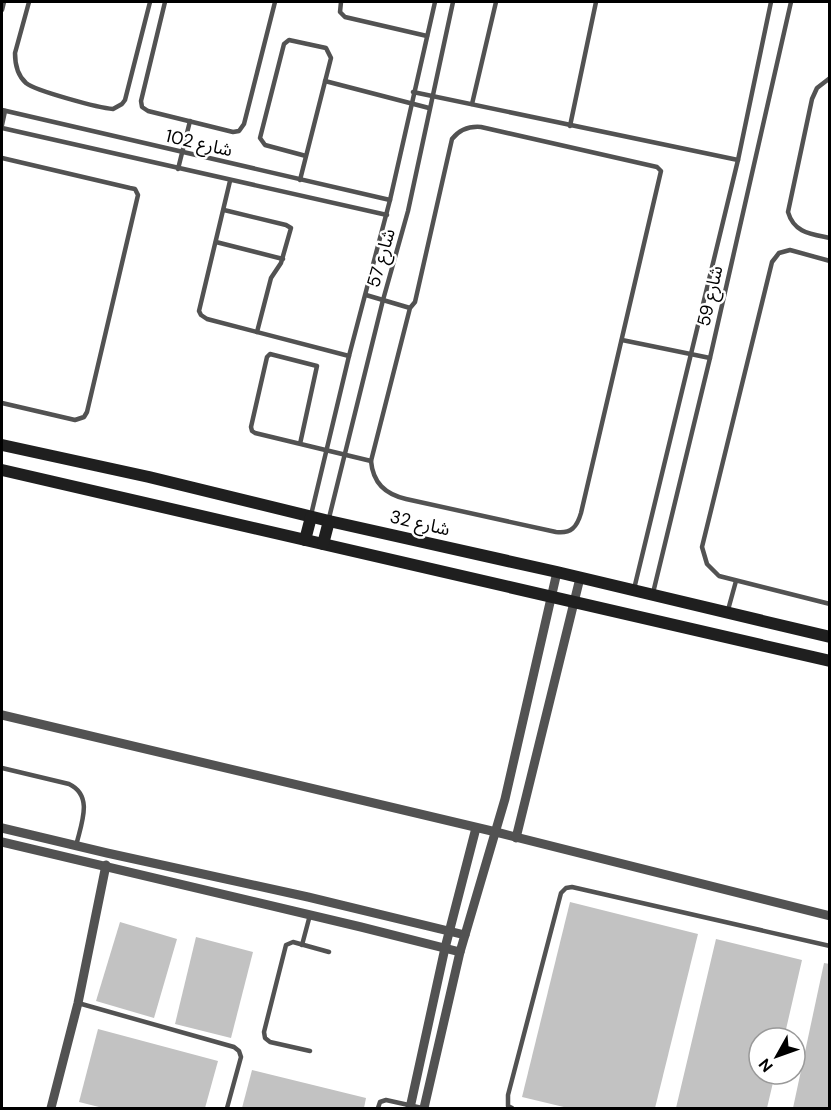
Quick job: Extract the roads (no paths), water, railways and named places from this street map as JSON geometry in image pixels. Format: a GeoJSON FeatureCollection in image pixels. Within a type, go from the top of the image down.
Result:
{"type":"FeatureCollection","features":[{"type":"Feature","properties":{"kind":"main road","name":"شارع 32"},"geometry":{"type":"LineString","coordinates":[[2,445],[149,477],[311,517],[557,572],[830,637]]}},
{"type":"Feature","properties":{"kind":"main road"},"geometry":{"type":"LineString","coordinates":[[2,470],[830,661]]}},
{"type":"Feature","properties":{"kind":"main road"},"geometry":{"type":"LineString","coordinates":[[305,540],[311,517]]}},
{"type":"Feature","properties":{"kind":"main road"},"geometry":{"type":"LineString","coordinates":[[323,544],[329,521]]}},
{"type":"Feature","properties":{"kind":"street"},"geometry":{"type":"LineString","coordinates":[[423,1108],[460,952],[496,832],[557,572]]}},
{"type":"Feature","properties":{"kind":"street"},"geometry":{"type":"LineString","coordinates":[[516,838],[580,578]]}},
{"type":"Feature","properties":{"kind":"street"},"geometry":{"type":"LineString","coordinates":[[2,715],[496,832],[830,916]]}},
{"type":"Feature","properties":{"kind":"street"},"geometry":{"type":"LineString","coordinates":[[2,828],[465,935]]}},
{"type":"Feature","properties":{"kind":"street"},"geometry":{"type":"LineString","coordinates":[[410,1107],[445,948],[476,828]]}},
{"type":"Feature","properties":{"kind":"street"},"geometry":{"type":"LineString","coordinates":[[2,842],[460,952]]}},
{"type":"Feature","properties":{"kind":"street"},"geometry":{"type":"LineString","coordinates":[[51,1108],[78,1003],[107,853]]}},
{"type":"Feature","properties":{"kind":"street"},"geometry":{"type":"LineString","coordinates":[[362,927],[366,911]]}},
{"type":"Feature","properties":{"kind":"lane"},"geometry":{"type":"LineString","coordinates":[[2,10],[4,2]]}},
{"type":"Feature","properties":{"kind":"lane"},"geometry":{"type":"LineString","coordinates":[[29,2],[15,53],[15,61],[21,76],[33,87],[113,109],[125,100],[150,2]]}},
{"type":"Feature","properties":{"kind":"lane"},"geometry":{"type":"LineString","coordinates":[[165,2],[141,104],[144,110],[233,132],[243,127],[275,2]]}},
{"type":"Feature","properties":{"kind":"lane"},"geometry":{"type":"LineString","coordinates":[[341,2],[340,12],[345,17],[427,36]]}},
{"type":"Feature","properties":{"kind":"lane","name":"شارع 57"},"geometry":{"type":"LineString","coordinates":[[311,517],[349,356],[387,215],[435,2]]}},
{"type":"Feature","properties":{"kind":"lane","name":"شارع 57"},"geometry":{"type":"LineString","coordinates":[[329,521],[383,300],[408,211],[453,2]]}},
{"type":"Feature","properties":{"kind":"lane"},"geometry":{"type":"LineString","coordinates":[[472,104],[496,2]]}},
{"type":"Feature","properties":{"kind":"lane"},"geometry":{"type":"LineString","coordinates":[[570,126],[596,2]]}},
{"type":"Feature","properties":{"kind":"lane","name":"شارع 59"},"geometry":{"type":"LineString","coordinates":[[634,591],[738,160],[771,2]]}},
{"type":"Feature","properties":{"kind":"lane","name":"شارع 59"},"geometry":{"type":"LineString","coordinates":[[652,596],[710,358],[791,2]]}},
{"type":"Feature","properties":{"kind":"lane"},"geometry":{"type":"LineString","coordinates":[[300,180],[331,58],[329,51],[323,47],[292,40],[286,41],[260,138],[265,145],[306,156]]}},
{"type":"Feature","properties":{"kind":"lane"},"geometry":{"type":"LineString","coordinates":[[830,78],[817,88],[812,99],[788,212],[797,228],[806,233],[830,238]]}},
{"type":"Feature","properties":{"kind":"lane"},"geometry":{"type":"LineString","coordinates":[[325,81],[429,108]]}},
{"type":"Feature","properties":{"kind":"lane"},"geometry":{"type":"LineString","coordinates":[[413,92],[738,160]]}},
{"type":"Feature","properties":{"kind":"lane"},"geometry":{"type":"LineString","coordinates":[[2,127],[3,111]]}},
{"type":"Feature","properties":{"kind":"lane","name":"شارع 102"},"geometry":{"type":"LineString","coordinates":[[3,111],[390,200]]}},
{"type":"Feature","properties":{"kind":"lane"},"geometry":{"type":"LineString","coordinates":[[178,169],[190,121]]}},
{"type":"Feature","properties":{"kind":"lane","name":"شارع 102"},"geometry":{"type":"LineString","coordinates":[[2,127],[230,181],[387,215]]}},
{"type":"Feature","properties":{"kind":"lane"},"geometry":{"type":"LineString","coordinates":[[468,127],[481,127],[657,167],[661,171],[622,340],[581,513],[576,527],[570,531],[556,532],[397,497],[381,487],[372,470],[371,461],[410,308],[415,302],[452,139],[462,130],[468,127]]}},
{"type":"Feature","properties":{"kind":"lane"},"geometry":{"type":"LineString","coordinates":[[2,158],[130,188],[138,195],[84,417],[75,420],[2,403]]}},
{"type":"Feature","properties":{"kind":"lane"},"geometry":{"type":"LineString","coordinates":[[230,181],[200,313],[204,319],[349,356]]}},
{"type":"Feature","properties":{"kind":"lane"},"geometry":{"type":"LineString","coordinates":[[224,210],[289,226],[291,230],[283,259],[271,278],[257,333]]}},
{"type":"Feature","properties":{"kind":"lane"},"geometry":{"type":"LineString","coordinates":[[216,242],[283,259]]}},
{"type":"Feature","properties":{"kind":"lane"},"geometry":{"type":"LineString","coordinates":[[830,261],[790,250],[778,253],[772,262],[702,547],[707,564],[719,576],[830,604]]}},
{"type":"Feature","properties":{"kind":"lane"},"geometry":{"type":"LineString","coordinates":[[366,295],[410,308]]}},
{"type":"Feature","properties":{"kind":"lane"},"geometry":{"type":"LineString","coordinates":[[622,340],[710,358]]}},
{"type":"Feature","properties":{"kind":"lane"},"geometry":{"type":"LineString","coordinates":[[300,444],[317,366],[269,355],[251,430],[255,433],[300,444],[345,454],[371,461]]}},
{"type":"Feature","properties":{"kind":"lane"},"geometry":{"type":"LineString","coordinates":[[728,613],[736,581]]}},
{"type":"Feature","properties":{"kind":"lane"},"geometry":{"type":"LineString","coordinates":[[2,768],[69,784],[82,793],[84,801],[76,846]]}},
{"type":"Feature","properties":{"kind":"lane"},"geometry":{"type":"LineString","coordinates":[[512,1108],[508,1106],[508,1095],[561,893],[566,888],[572,887],[830,946]]}},
{"type":"Feature","properties":{"kind":"lane"},"geometry":{"type":"LineString","coordinates":[[302,945],[310,915]]}},
{"type":"Feature","properties":{"kind":"lane"},"geometry":{"type":"LineString","coordinates":[[310,1051],[270,1042],[264,1035],[285,946],[291,942],[330,952]]}},
{"type":"Feature","properties":{"kind":"lane"},"geometry":{"type":"LineString","coordinates":[[78,1003],[234,1047],[239,1051],[241,1057],[227,1108]]}},
{"type":"Feature","properties":{"kind":"lane"},"geometry":{"type":"LineString","coordinates":[[378,1108],[380,1102],[386,1100],[423,1108]]}}]}
